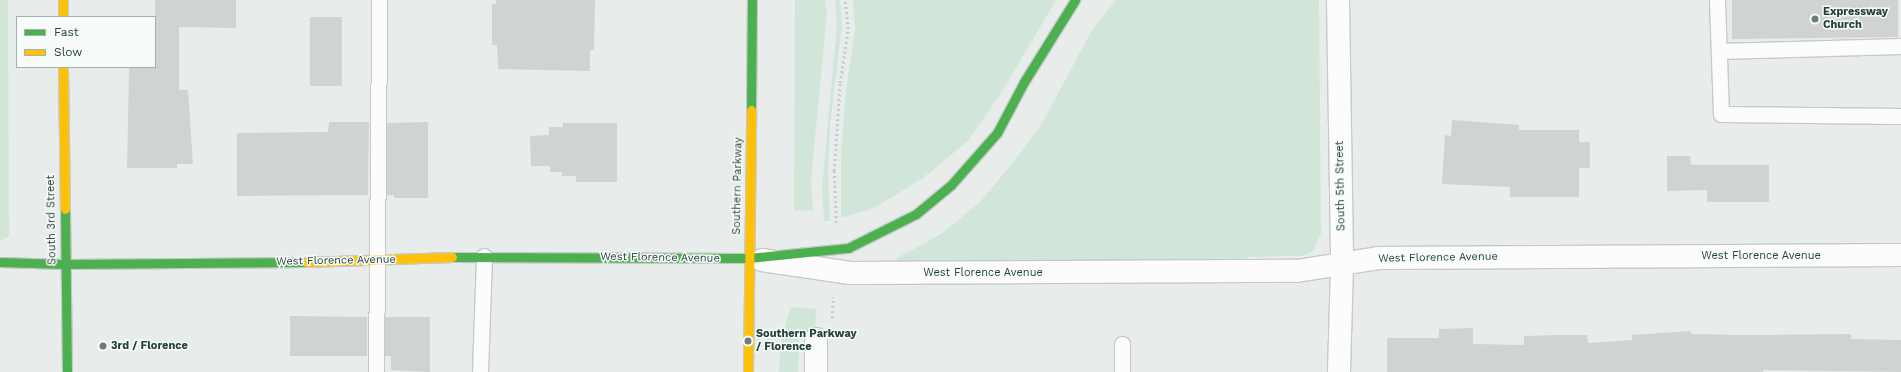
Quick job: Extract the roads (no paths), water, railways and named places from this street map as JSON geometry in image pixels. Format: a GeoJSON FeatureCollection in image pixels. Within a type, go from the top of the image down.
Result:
{"type":"FeatureCollection","features":[{"type":"Feature","properties":{"kind":"main road"},"geometry":{"type":"LineString","coordinates":[[63,0],[63,16]]}},
{"type":"Feature","properties":{"kind":"main road","name":"Southern Parkway"},"geometry":{"type":"LineString","coordinates":[[748,372],[748,258],[752,0]]}},
{"type":"Feature","properties":{"kind":"main road"},"geometry":{"type":"LineString","coordinates":[[748,258],[848,248],[916,214],[951,185],[997,133],[1024,82],[1075,0]]}},
{"type":"Feature","properties":{"kind":"main road","name":"South 3rd Street"},"geometry":{"type":"LineString","coordinates":[[63,68],[64,264],[67,372]]}},
{"type":"Feature","properties":{"kind":"main road","name":"West Florence Avenue"},"geometry":{"type":"LineString","coordinates":[[0,262],[64,264],[376,262],[484,256],[748,258]]}},
{"type":"Feature","properties":{"kind":"street","name":"South 5th Street"},"geometry":{"type":"LineString","coordinates":[[1338,0],[1342,265],[1339,372]]}},
{"type":"Feature","properties":{"kind":"street","name":"West Florence Avenue"},"geometry":{"type":"LineString","coordinates":[[748,258],[850,273],[1297,271],[1342,265],[1378,258],[1901,255]]}},
{"type":"Feature","properties":{"kind":"street"},"geometry":{"type":"LineString","coordinates":[[816,372],[824,333]]}},
{"type":"Feature","properties":{"kind":"lane"},"geometry":{"type":"LineString","coordinates":[[376,372],[379,0]]}},
{"type":"Feature","properties":{"kind":"lane"},"geometry":{"type":"LineString","coordinates":[[1717,0],[1721,114],[1901,116]]}},
{"type":"Feature","properties":{"kind":"lane"},"geometry":{"type":"LineString","coordinates":[[1719,51],[1901,46]]}},
{"type":"Feature","properties":{"kind":"lane"},"geometry":{"type":"LineString","coordinates":[[480,372],[484,256]]}},
{"type":"Feature","properties":{"kind":"lane"},"geometry":{"type":"LineString","coordinates":[[1122,344],[1122,372]]}},
{"type":"Feature","properties":{"kind":"place","name":"Expressway Church"},"geometry":{"type":"Point","coordinates":[1815,19]}},
{"type":"Feature","properties":{"kind":"place","name":"Southern Parkway / Florence"},"geometry":{"type":"Point","coordinates":[748,341]}},
{"type":"Feature","properties":{"kind":"place","name":"3rd / Florence"},"geometry":{"type":"Point","coordinates":[103,346]}}]}
